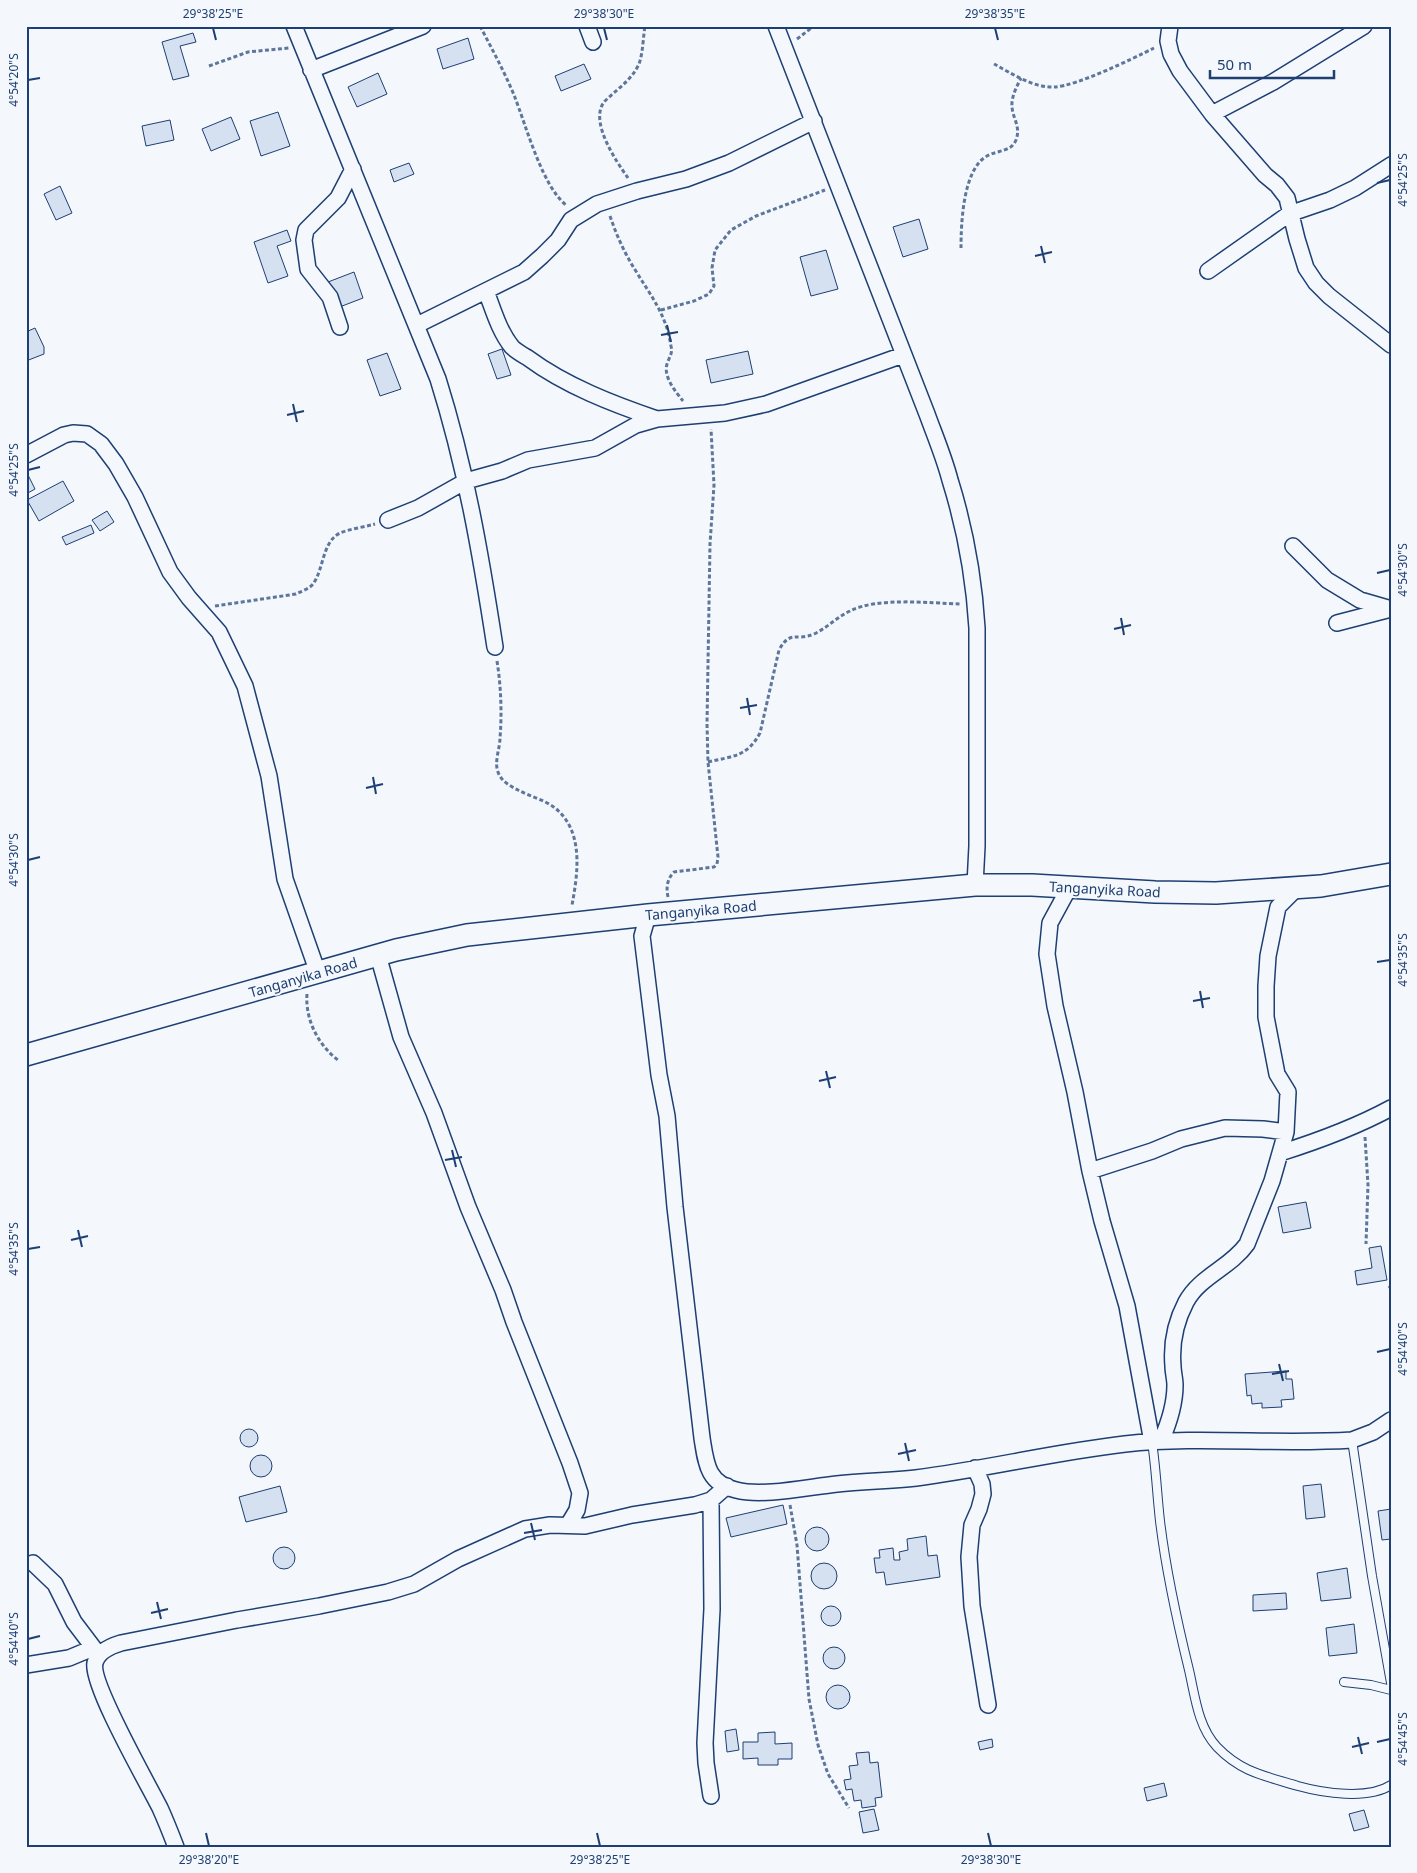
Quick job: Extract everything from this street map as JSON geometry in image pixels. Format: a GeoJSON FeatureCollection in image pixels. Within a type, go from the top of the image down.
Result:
{"type":"FeatureCollection","features":[{"type":"Feature","properties":{"kind":"street"},"geometry":{"type":"LineString","coordinates":[[294,26],[438,379],[454,430],[466,481],[495,647]]}},
{"type":"Feature","properties":{"kind":"street"},"geometry":{"type":"LineString","coordinates":[[311,70],[423,26]]}},
{"type":"Feature","properties":{"kind":"street"},"geometry":{"type":"LineString","coordinates":[[587,26],[593,42]]}},
{"type":"Feature","properties":{"kind":"street"},"geometry":{"type":"LineString","coordinates":[[776,26],[927,414],[950,479],[967,544],[976,604],[978,650],[977,846],[975,885]]}},
{"type":"Feature","properties":{"kind":"street"},"geometry":{"type":"LineString","coordinates":[[1212,114],[1273,82],[1364,26]]}},
{"type":"Feature","properties":{"kind":"street"},"geometry":{"type":"LineString","coordinates":[[1169,34],[1171,54],[1180,71],[1212,114],[1277,185],[1286,198],[1306,268],[1316,282],[1329,296],[1391,344]]}},
{"type":"Feature","properties":{"kind":"street"},"geometry":{"type":"LineString","coordinates":[[417,325],[524,272],[558,240],[571,220],[578,215],[606,201],[686,179],[729,163],[814,121]]}},
{"type":"Feature","properties":{"kind":"street"},"geometry":{"type":"LineString","coordinates":[[1208,271],[1290,214],[1330,200],[1355,188],[1391,165]]}},
{"type":"Feature","properties":{"kind":"street"},"geometry":{"type":"LineString","coordinates":[[340,327],[330,297],[308,269],[304,240],[306,230],[338,198],[353,169]]}},
{"type":"Feature","properties":{"kind":"street"},"geometry":{"type":"LineString","coordinates":[[486,291],[499,325],[513,347],[539,366],[568,382],[607,400],[657,419]]}},
{"type":"Feature","properties":{"kind":"street"},"geometry":{"type":"LineString","coordinates":[[388,520],[418,508],[466,481],[502,471],[528,460],[595,448],[636,425],[657,419],[710,415],[766,404],[903,355]]}},
{"type":"Feature","properties":{"kind":"street"},"geometry":{"type":"LineString","coordinates":[[26,455],[64,435],[73,433],[87,434],[101,444],[116,464],[135,497],[170,572],[219,632],[245,686],[269,776],[285,879],[313,974]]}},
{"type":"Feature","properties":{"kind":"street"},"geometry":{"type":"LineString","coordinates":[[1293,546],[1327,580],[1360,600],[1391,609]]}},
{"type":"Feature","properties":{"kind":"street"},"geometry":{"type":"LineString","coordinates":[[1337,623],[1391,609]]}},
{"type":"Feature","properties":{"kind":"street","name":"Tanganyika Road"},"geometry":{"type":"LineString","coordinates":[[26,1055],[378,955],[467,935],[677,912],[975,885],[1032,885],[1155,892],[1216,893],[1321,886],[1391,874]]}},
{"type":"Feature","properties":{"kind":"street"},"geometry":{"type":"LineString","coordinates":[[1069,888],[1050,923],[1048,954],[1055,1006],[1075,1092],[1090,1171],[1102,1221],[1127,1306],[1157,1441]]}},
{"type":"Feature","properties":{"kind":"street"},"geometry":{"type":"LineString","coordinates":[[1157,1441],[1169,1422],[1174,1398],[1175,1382],[1172,1348],[1178,1319],[1186,1301],[1194,1290],[1203,1281],[1240,1254],[1247,1244],[1272,1180],[1286,1132],[1288,1092],[1277,1074],[1266,1017],[1266,986],[1268,956],[1278,907],[1297,888]]}},
{"type":"Feature","properties":{"kind":"street"},"geometry":{"type":"LineString","coordinates":[[648,915],[642,936],[659,1075],[667,1116],[675,1207],[702,1438],[707,1468],[716,1481],[735,1490],[759,1492],[916,1478],[1092,1448],[1157,1441],[1352,1440],[1373,1432],[1391,1420]]}},
{"type":"Feature","properties":{"kind":"street"},"geometry":{"type":"LineString","coordinates":[[378,955],[401,1037],[434,1113],[468,1207],[503,1290],[580,1492],[577,1510],[568,1525]]}},
{"type":"Feature","properties":{"kind":"street"},"geometry":{"type":"LineString","coordinates":[[1280,1153],[1364,1122],[1391,1108]]}},
{"type":"Feature","properties":{"kind":"street"},"geometry":{"type":"LineString","coordinates":[[1090,1171],[1144,1154],[1181,1139],[1225,1128],[1286,1132]]}},
{"type":"Feature","properties":{"kind":"street"},"geometry":{"type":"LineString","coordinates":[[975,1468],[982,1484],[983,1494],[972,1525],[969,1557],[972,1606],[988,1705]]}},
{"type":"Feature","properties":{"kind":"street"},"geometry":{"type":"LineString","coordinates":[[26,1666],[96,1652],[121,1643],[319,1606],[406,1587],[428,1578],[458,1559],[525,1529],[550,1524],[585,1526],[711,1500],[727,1486]]}},
{"type":"Feature","properties":{"kind":"street"},"geometry":{"type":"LineString","coordinates":[[711,1500],[712,1610],[705,1744],[711,1796]]}},
{"type":"Feature","properties":{"kind":"street"},"geometry":{"type":"LineString","coordinates":[[33,1563],[55,1584],[74,1622],[96,1652],[94,1664],[96,1676],[107,1705],[160,1808],[176,1847]]}},
{"type":"Feature","properties":{"kind":"lane"},"geometry":{"type":"LineString","coordinates":[[1352,1440],[1373,1584],[1391,1683]]}},
{"type":"Feature","properties":{"kind":"lane"},"geometry":{"type":"LineString","coordinates":[[1157,1441],[1165,1556],[1196,1703],[1208,1734],[1217,1747],[1232,1760],[1255,1774],[1318,1792],[1360,1793],[1379,1790],[1391,1785]]}},
{"type":"Feature","properties":{"kind":"lane"},"geometry":{"type":"LineString","coordinates":[[1344,1682],[1391,1690]]}},
{"type":"Feature","properties":{"kind":"path"},"geometry":{"type":"LineString","coordinates":[[480,26],[512,92],[536,155],[550,185],[562,202],[578,215]]}},
{"type":"Feature","properties":{"kind":"path"},"geometry":{"type":"LineString","coordinates":[[637,191],[608,144],[600,122],[600,111],[604,103],[626,83],[640,62],[645,26]]}},
{"type":"Feature","properties":{"kind":"path"},"geometry":{"type":"LineString","coordinates":[[784,48],[814,26]]}},
{"type":"Feature","properties":{"kind":"path"},"geometry":{"type":"LineString","coordinates":[[994,64],[1039,85],[1054,87],[1110,68],[1169,34]]}},
{"type":"Feature","properties":{"kind":"path"},"geometry":{"type":"LineString","coordinates":[[209,66],[248,52],[302,46]]}},
{"type":"Feature","properties":{"kind":"path"},"geometry":{"type":"LineString","coordinates":[[961,248],[961,222],[966,196],[974,172],[980,161],[989,155],[1008,149],[1015,143],[1018,124],[1012,106],[1014,93],[1021,78]]}},
{"type":"Feature","properties":{"kind":"path"},"geometry":{"type":"LineString","coordinates":[[661,310],[694,301],[709,294],[714,286],[712,268],[715,250],[731,230],[756,216],[838,184]]}},
{"type":"Feature","properties":{"kind":"path"},"geometry":{"type":"LineString","coordinates":[[606,201],[622,247],[633,268],[661,310],[672,347],[672,355],[666,366],[668,380],[693,416]]}},
{"type":"Feature","properties":{"kind":"path"},"geometry":{"type":"LineString","coordinates":[[677,912],[667,896],[667,883],[670,876],[674,872],[681,870],[714,867],[717,864],[718,857],[708,762],[706,686],[710,544],[714,486],[710,415]]}},
{"type":"Feature","properties":{"kind":"path"},"geometry":{"type":"LineString","coordinates":[[197,607],[233,604],[296,594],[312,586],[330,541],[341,533],[388,520]]}},
{"type":"Feature","properties":{"kind":"path"},"geometry":{"type":"LineString","coordinates":[[708,762],[743,753],[753,745],[760,733],[779,650],[785,640],[792,637],[806,637],[817,633],[849,611],[863,605],[896,602],[976,604]]}},
{"type":"Feature","properties":{"kind":"path"},"geometry":{"type":"LineString","coordinates":[[495,647],[500,685],[498,772],[506,783],[554,807],[569,823],[574,836],[577,854],[576,886],[569,923]]}},
{"type":"Feature","properties":{"kind":"path"},"geometry":{"type":"LineString","coordinates":[[313,974],[306,1004],[314,1030],[327,1052],[338,1060]]}},
{"type":"Feature","properties":{"kind":"path"},"geometry":{"type":"LineString","coordinates":[[1364,1122],[1368,1185],[1366,1244]]}},
{"type":"Feature","properties":{"kind":"path"},"geometry":{"type":"LineString","coordinates":[[788,1489],[796,1545],[810,1698],[818,1746],[828,1774],[849,1808]]}},
{"type":"Feature","properties":{"kind":"building"},"geometry":{"type":"Polygon","coordinates":[[[193,33],[196,42],[180,46],[189,76],[173,80],[162,42],[193,33]]]}},
{"type":"Feature","properties":{"kind":"building"},"geometry":{"type":"Polygon","coordinates":[[[468,38],[474,59],[443,69],[437,49],[468,38]]]}},
{"type":"Feature","properties":{"kind":"building"},"geometry":{"type":"Polygon","coordinates":[[[584,64],[591,79],[561,91],[555,76],[584,64]]]}},
{"type":"Feature","properties":{"kind":"building"},"geometry":{"type":"Polygon","coordinates":[[[378,73],[387,94],[357,107],[348,87],[378,73]]]}},
{"type":"Feature","properties":{"kind":"building"},"geometry":{"type":"Polygon","coordinates":[[[278,112],[290,146],[261,156],[250,121],[278,112]]]}},
{"type":"Feature","properties":{"kind":"building"},"geometry":{"type":"Polygon","coordinates":[[[231,117],[240,139],[211,151],[202,129],[231,117]]]}},
{"type":"Feature","properties":{"kind":"building"},"geometry":{"type":"Polygon","coordinates":[[[170,120],[174,140],[146,146],[142,126],[170,120]]]}},
{"type":"Feature","properties":{"kind":"building"},"geometry":{"type":"Polygon","coordinates":[[[409,163],[414,174],[394,182],[390,170],[409,163]]]}},
{"type":"Feature","properties":{"kind":"building"},"geometry":{"type":"Polygon","coordinates":[[[60,186],[72,213],[56,220],[44,194],[60,186]]]}},
{"type":"Feature","properties":{"kind":"building"},"geometry":{"type":"Polygon","coordinates":[[[919,219],[928,249],[903,257],[893,227],[919,219]]]}},
{"type":"Feature","properties":{"kind":"building"},"geometry":{"type":"Polygon","coordinates":[[[287,230],[291,241],[277,246],[288,276],[268,283],[254,242],[287,230]]]}},
{"type":"Feature","properties":{"kind":"building"},"geometry":{"type":"Polygon","coordinates":[[[826,250],[838,289],[811,296],[800,257],[826,250]]]}},
{"type":"Feature","properties":{"kind":"building"},"geometry":{"type":"Polygon","coordinates":[[[354,272],[363,298],[337,308],[328,282],[354,272]]]}},
{"type":"Feature","properties":{"kind":"building"},"geometry":{"type":"Polygon","coordinates":[[[35,328],[44,347],[44,354],[26,361],[26,332],[35,328]]]}},
{"type":"Feature","properties":{"kind":"building"},"geometry":{"type":"Polygon","coordinates":[[[502,349],[511,375],[497,379],[488,354],[502,349]]]}},
{"type":"Feature","properties":{"kind":"building"},"geometry":{"type":"Polygon","coordinates":[[[748,351],[753,374],[711,383],[706,360],[748,351]]]}},
{"type":"Feature","properties":{"kind":"building"},"geometry":{"type":"Polygon","coordinates":[[[387,353],[401,389],[380,396],[367,360],[387,353]]]}},
{"type":"Feature","properties":{"kind":"building"},"geometry":{"type":"Polygon","coordinates":[[[26,471],[35,489],[26,494],[26,471]]]}},
{"type":"Feature","properties":{"kind":"building"},"geometry":{"type":"Polygon","coordinates":[[[63,481],[74,501],[39,521],[27,500],[63,481]]]}},
{"type":"Feature","properties":{"kind":"building"},"geometry":{"type":"Polygon","coordinates":[[[107,511],[114,522],[100,531],[92,520],[107,511]]]}},
{"type":"Feature","properties":{"kind":"building"},"geometry":{"type":"Polygon","coordinates":[[[91,525],[94,533],[66,545],[62,537],[91,525]]]}},
{"type":"Feature","properties":{"kind":"building"},"geometry":{"type":"Polygon","coordinates":[[[1306,1202],[1311,1228],[1283,1233],[1278,1207],[1306,1202]]]}},
{"type":"Feature","properties":{"kind":"building"},"geometry":{"type":"Polygon","coordinates":[[[1381,1246],[1387,1280],[1357,1285],[1355,1271],[1372,1268],[1369,1248],[1381,1246]]]}},
{"type":"Feature","properties":{"kind":"building"},"geometry":{"type":"Polygon","coordinates":[[[1286,1371],[1286,1379],[1292,1379],[1294,1399],[1281,1400],[1282,1407],[1262,1408],[1262,1403],[1252,1404],[1251,1395],[1247,1396],[1245,1374],[1286,1371]]]}},
{"type":"Feature","properties":{"kind":"building"},"geometry":{"type":"Polygon","coordinates":[[[249,1429],[257,1434],[258,1438],[253,1446],[249,1447],[241,1442],[240,1438],[245,1430],[249,1429]]]}},
{"type":"Feature","properties":{"kind":"building"},"geometry":{"type":"Polygon","coordinates":[[[261,1455],[269,1458],[272,1466],[269,1474],[261,1477],[253,1474],[250,1466],[253,1458],[261,1455]]]}},
{"type":"Feature","properties":{"kind":"building"},"geometry":{"type":"Polygon","coordinates":[[[1321,1484],[1325,1517],[1306,1519],[1303,1486],[1321,1484]]]}},
{"type":"Feature","properties":{"kind":"building"},"geometry":{"type":"Polygon","coordinates":[[[280,1486],[287,1512],[246,1522],[239,1497],[280,1486]]]}},
{"type":"Feature","properties":{"kind":"building"},"geometry":{"type":"Polygon","coordinates":[[[783,1505],[787,1524],[731,1537],[726,1518],[783,1505]]]}},
{"type":"Feature","properties":{"kind":"building"},"geometry":{"type":"Polygon","coordinates":[[[1391,1509],[1391,1539],[1382,1540],[1378,1511],[1391,1509]]]}},
{"type":"Feature","properties":{"kind":"building"},"geometry":{"type":"Polygon","coordinates":[[[817,1527],[822,1528],[828,1534],[828,1544],[822,1550],[817,1551],[812,1550],[806,1544],[805,1539],[806,1534],[812,1528],[817,1527]]]}},
{"type":"Feature","properties":{"kind":"building"},"geometry":{"type":"Polygon","coordinates":[[[926,1536],[928,1556],[937,1555],[940,1577],[886,1585],[884,1572],[876,1573],[874,1558],[880,1558],[879,1550],[893,1548],[894,1560],[900,1560],[899,1552],[908,1550],[907,1539],[926,1536]]]}},
{"type":"Feature","properties":{"kind":"building"},"geometry":{"type":"Polygon","coordinates":[[[284,1547],[292,1550],[295,1558],[292,1566],[284,1569],[276,1566],[273,1558],[276,1550],[284,1547]]]}},
{"type":"Feature","properties":{"kind":"building"},"geometry":{"type":"Polygon","coordinates":[[[824,1563],[833,1567],[837,1576],[833,1585],[824,1589],[815,1585],[811,1576],[815,1567],[824,1563]]]}},
{"type":"Feature","properties":{"kind":"building"},"geometry":{"type":"Polygon","coordinates":[[[1347,1568],[1351,1598],[1321,1601],[1317,1573],[1347,1568]]]}},
{"type":"Feature","properties":{"kind":"building"},"geometry":{"type":"Polygon","coordinates":[[[1286,1593],[1287,1609],[1253,1611],[1253,1595],[1286,1593]]]}},
{"type":"Feature","properties":{"kind":"building"},"geometry":{"type":"Polygon","coordinates":[[[827,1606],[835,1606],[841,1612],[841,1620],[835,1626],[827,1626],[821,1620],[821,1612],[827,1606]]]}},
{"type":"Feature","properties":{"kind":"building"},"geometry":{"type":"Polygon","coordinates":[[[1354,1624],[1357,1653],[1329,1656],[1326,1628],[1354,1624]]]}},
{"type":"Feature","properties":{"kind":"building"},"geometry":{"type":"Polygon","coordinates":[[[834,1647],[842,1650],[845,1658],[842,1666],[834,1669],[826,1666],[823,1658],[826,1650],[834,1647]]]}},
{"type":"Feature","properties":{"kind":"building"},"geometry":{"type":"Polygon","coordinates":[[[838,1685],[846,1689],[850,1697],[846,1705],[838,1709],[830,1705],[826,1697],[830,1689],[838,1685]]]}},
{"type":"Feature","properties":{"kind":"building"},"geometry":{"type":"Polygon","coordinates":[[[736,1729],[739,1750],[727,1752],[725,1731],[736,1729]]]}},
{"type":"Feature","properties":{"kind":"building"},"geometry":{"type":"Polygon","coordinates":[[[775,1732],[775,1744],[792,1743],[792,1759],[778,1759],[778,1765],[758,1765],[758,1758],[743,1759],[743,1742],[758,1742],[758,1733],[775,1732]]]}},
{"type":"Feature","properties":{"kind":"building"},"geometry":{"type":"Polygon","coordinates":[[[992,1739],[993,1747],[980,1750],[978,1742],[992,1739]]]}},
{"type":"Feature","properties":{"kind":"building"},"geometry":{"type":"Polygon","coordinates":[[[869,1752],[870,1763],[878,1762],[882,1797],[875,1798],[876,1806],[862,1808],[861,1800],[854,1801],[852,1789],[846,1790],[844,1780],[851,1779],[849,1766],[858,1765],[856,1753],[869,1752]]]}},
{"type":"Feature","properties":{"kind":"building"},"geometry":{"type":"Polygon","coordinates":[[[1164,1783],[1167,1796],[1147,1801],[1144,1788],[1164,1783]]]}},
{"type":"Feature","properties":{"kind":"building"},"geometry":{"type":"Polygon","coordinates":[[[874,1809],[879,1830],[863,1833],[859,1812],[874,1809]]]}},
{"type":"Feature","properties":{"kind":"building"},"geometry":{"type":"Polygon","coordinates":[[[1364,1810],[1369,1827],[1354,1831],[1349,1814],[1364,1810]]]}}]}
